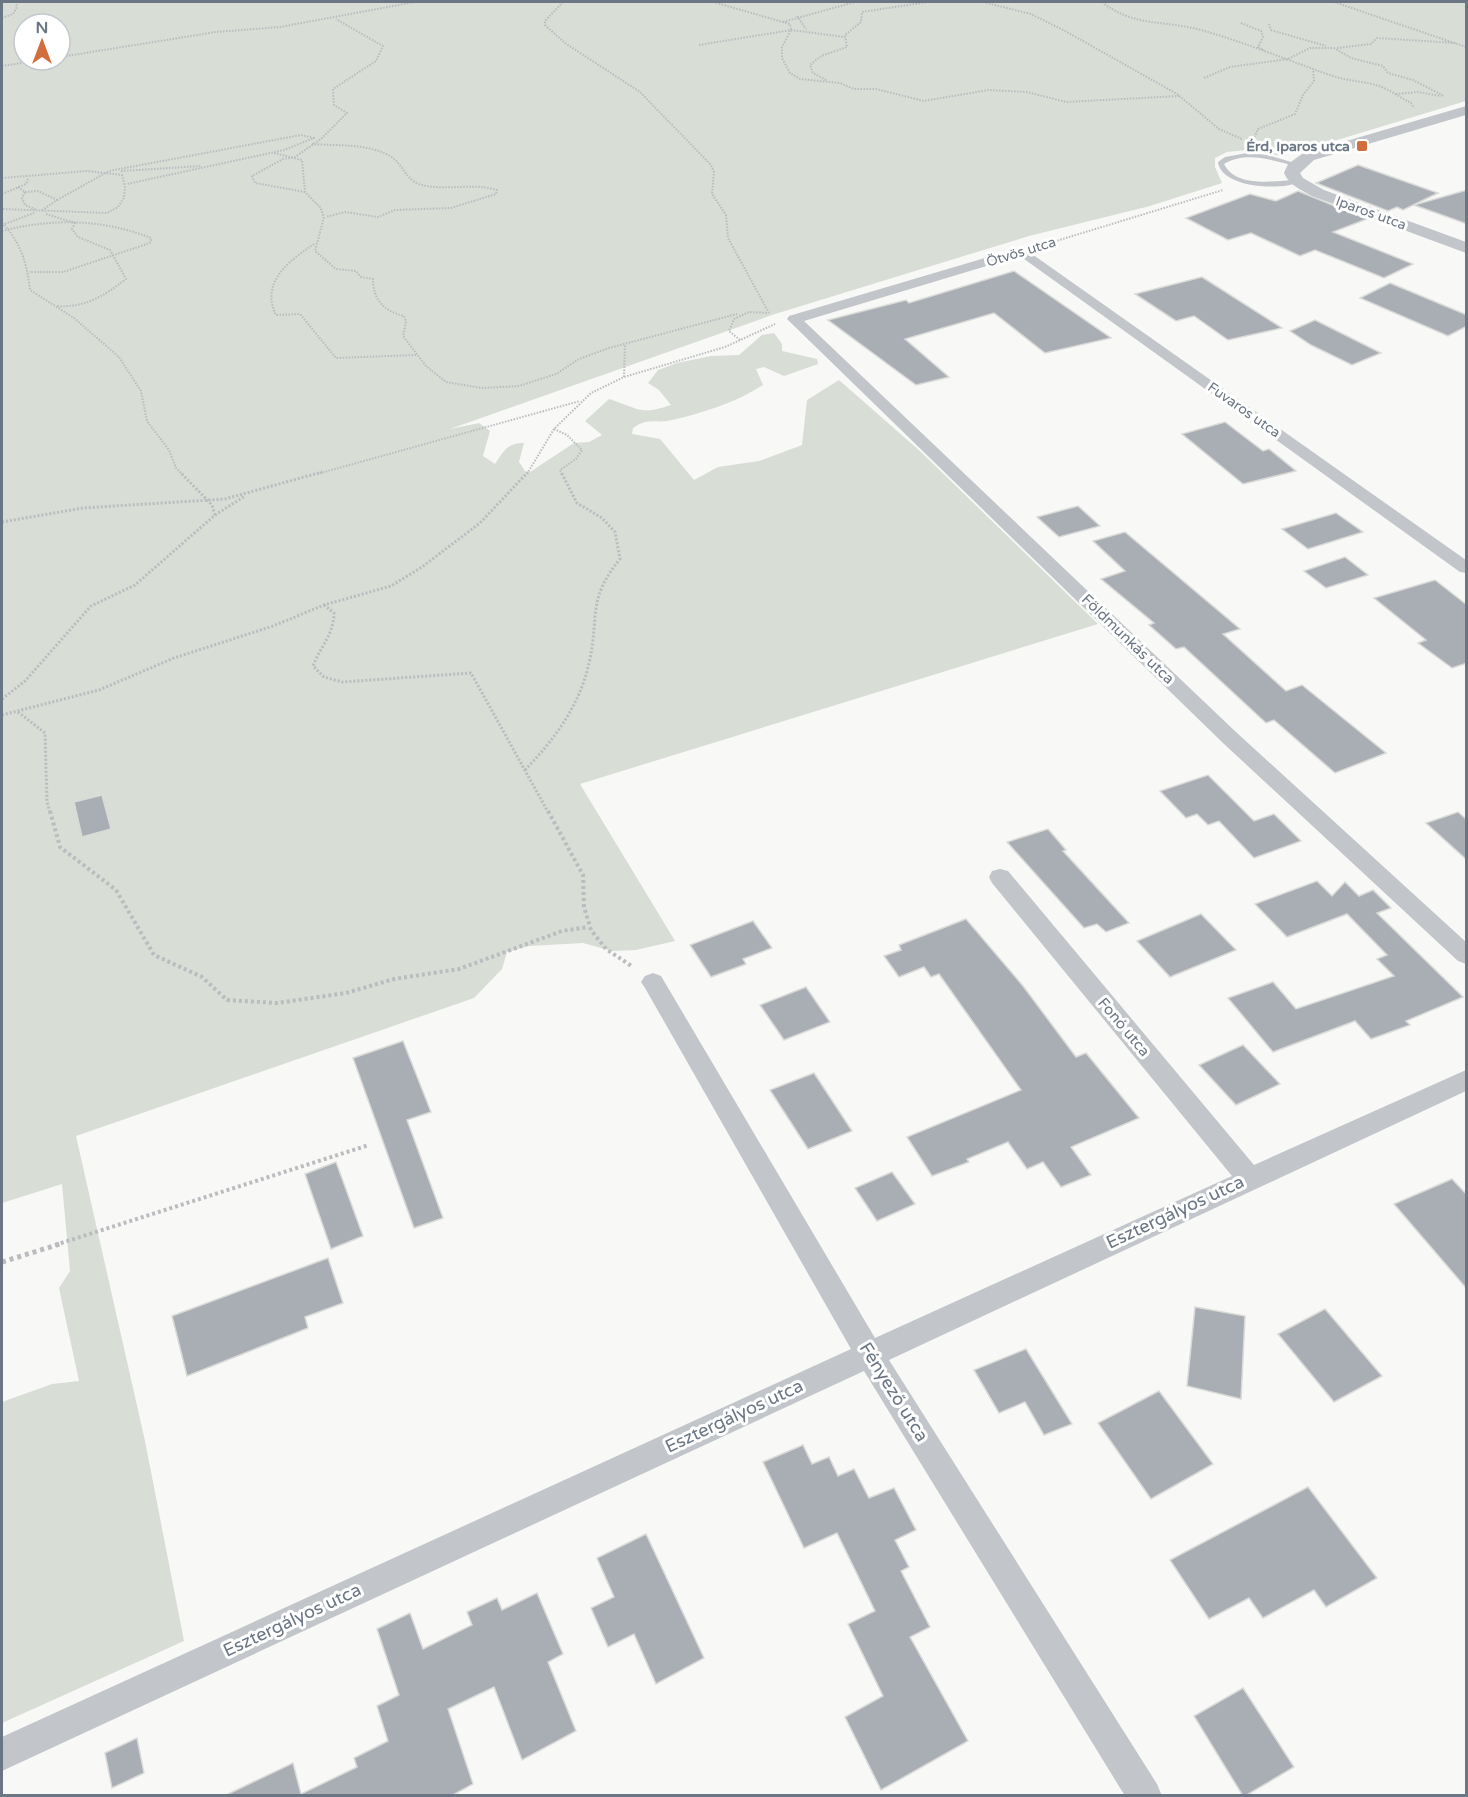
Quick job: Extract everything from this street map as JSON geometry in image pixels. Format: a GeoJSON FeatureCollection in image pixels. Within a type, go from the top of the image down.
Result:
{"type":"FeatureCollection","features":[{"type":"Feature","properties":{"kind":"street"},"geometry":{"type":"LineString","coordinates":[[1296,182],[1291,175],[1295,164],[1467,110]]}},
{"type":"Feature","properties":{"kind":"street","name":"Iparos utca"},"geometry":{"type":"LineString","coordinates":[[1296,182],[1318,193],[1467,248]]}},
{"type":"Feature","properties":{"kind":"street","name":"Ötvös utca"},"geometry":{"type":"LineString","coordinates":[[790,320],[1022,251]]}},
{"type":"Feature","properties":{"kind":"street","name":"Fuvaros utca"},"geometry":{"type":"LineString","coordinates":[[1022,251],[1467,568]]}},
{"type":"Feature","properties":{"kind":"street","name":"Földmunkás utca"},"geometry":{"type":"LineString","coordinates":[[790,320],[1230,738],[1467,955]]}},
{"type":"Feature","properties":{"kind":"street","name":"Fonó utca"},"geometry":{"type":"LineString","coordinates":[[1000,877],[1248,1178]]}},
{"type":"Feature","properties":{"kind":"street","name":"Fényező utca"},"geometry":{"type":"LineString","coordinates":[[653,982],[869,1354],[1145,1796]]}},
{"type":"Feature","properties":{"kind":"street","name":"Esztergályos utca"},"geometry":{"type":"LineString","coordinates":[[2,1754],[1248,1178],[1467,1080]]}},
{"type":"Feature","properties":{"kind":"lane"},"geometry":{"type":"LineString","coordinates":[[1295,164],[1255,156],[1225,159],[1220,163],[1222,169],[1231,176],[1247,182],[1296,182]]}},
{"type":"Feature","properties":{"kind":"path"},"geometry":{"type":"LineString","coordinates":[[2,18],[13,14],[17,7],[16,2]]}},
{"type":"Feature","properties":{"kind":"path"},"geometry":{"type":"LineString","coordinates":[[72,55],[216,32],[280,27],[335,19],[415,2]]}},
{"type":"Feature","properties":{"kind":"path"},"geometry":{"type":"LineString","coordinates":[[564,2],[545,21],[545,25],[556,39],[577,49],[640,92],[687,138],[694,151],[711,165],[714,172],[712,194],[726,214],[728,238],[769,313]]}},
{"type":"Feature","properties":{"kind":"path"},"geometry":{"type":"LineString","coordinates":[[713,2],[790,24],[791,30],[782,47],[782,58],[790,73],[800,79],[840,83],[854,89],[876,88],[924,101],[988,90],[1027,92],[1066,102],[1179,96]]}},
{"type":"Feature","properties":{"kind":"path"},"geometry":{"type":"LineString","coordinates":[[783,22],[821,10],[837,10],[855,2]]}},
{"type":"Feature","properties":{"kind":"path"},"geometry":{"type":"LineString","coordinates":[[699,45],[791,30],[806,30],[845,37],[861,22],[862,12],[928,2]]}},
{"type":"Feature","properties":{"kind":"path"},"geometry":{"type":"LineString","coordinates":[[983,2],[1031,14],[1138,71],[1179,96],[1219,129],[1243,140],[1247,146],[1254,141],[1258,129],[1294,114],[1304,94],[1313,85],[1315,74],[1312,68]]}},
{"type":"Feature","properties":{"kind":"path"},"geometry":{"type":"LineString","coordinates":[[1102,2],[1116,13],[1130,19],[1141,22],[1160,21],[1201,30],[1350,82],[1378,86],[1411,103],[1416,110],[1438,119]]}},
{"type":"Feature","properties":{"kind":"path"},"geometry":{"type":"LineString","coordinates":[[1334,2],[1467,47]]}},
{"type":"Feature","properties":{"kind":"path"},"geometry":{"type":"LineString","coordinates":[[797,16],[806,30]]}},
{"type":"Feature","properties":{"kind":"path"},"geometry":{"type":"LineString","coordinates":[[335,19],[383,46],[376,61],[333,89],[334,105],[347,113],[295,157],[283,159],[252,176],[255,183],[305,192],[323,208],[326,217],[314,244],[315,251],[336,268],[356,271],[361,277],[373,279],[373,290],[379,297],[379,304],[383,310],[404,316],[406,322],[403,336],[406,342],[426,366],[446,382],[482,388],[519,386],[556,374],[579,359],[625,344],[737,314],[769,313],[790,320]]}},
{"type":"Feature","properties":{"kind":"path"},"geometry":{"type":"LineString","coordinates":[[1241,23],[1261,31],[1263,37],[1258,47],[1267,52]]}},
{"type":"Feature","properties":{"kind":"path"},"geometry":{"type":"LineString","coordinates":[[1269,24],[1271,30],[1334,48],[1351,58],[1383,66],[1388,73],[1413,80],[1444,96]]}},
{"type":"Feature","properties":{"kind":"path"},"geometry":{"type":"LineString","coordinates":[[829,82],[813,73],[810,65],[821,56],[847,47],[845,37]]}},
{"type":"Feature","properties":{"kind":"path"},"geometry":{"type":"LineString","coordinates":[[1204,78],[1220,74],[1230,67],[1288,59],[1311,48],[1371,44],[1377,38],[1456,43]]}},
{"type":"Feature","properties":{"kind":"path"},"geometry":{"type":"LineString","coordinates":[[1395,94],[1411,92],[1452,98]]}},
{"type":"Feature","properties":{"kind":"path"},"geometry":{"type":"LineString","coordinates":[[127,184],[274,153],[303,145],[314,138],[301,135],[109,171],[40,212],[27,214],[2,224],[19,243],[29,272],[30,290],[75,318],[119,357],[141,391],[147,421],[169,450],[176,468],[204,500],[212,505],[215,515]]}},
{"type":"Feature","properties":{"kind":"path"},"geometry":{"type":"LineString","coordinates":[[312,144],[362,148],[381,153],[395,159],[406,178],[418,183],[442,188],[488,186],[497,190],[496,194],[478,202],[451,208],[424,211],[395,210],[378,217],[345,212],[326,217]]}},
{"type":"Feature","properties":{"kind":"path"},"geometry":{"type":"LineString","coordinates":[[274,153],[302,160],[305,192]]}},
{"type":"Feature","properties":{"kind":"path"},"geometry":{"type":"LineString","coordinates":[[2,178],[28,179],[81,171],[214,165]]}},
{"type":"Feature","properties":{"kind":"path"},"geometry":{"type":"LineString","coordinates":[[2,209],[40,212],[118,209],[124,200],[127,184],[122,176],[109,171]]}},
{"type":"Feature","properties":{"kind":"path"},"geometry":{"type":"LineString","coordinates":[[2,194],[18,187],[28,179]]}},
{"type":"Feature","properties":{"kind":"path","name":"Ötvös utca"},"geometry":{"type":"LineString","coordinates":[[1022,251],[1247,182]]}},
{"type":"Feature","properties":{"kind":"path"},"geometry":{"type":"LineString","coordinates":[[18,187],[25,192],[38,190],[57,200]]}},
{"type":"Feature","properties":{"kind":"path"},"geometry":{"type":"LineString","coordinates":[[25,192],[22,198],[24,205],[75,224]]}},
{"type":"Feature","properties":{"kind":"path"},"geometry":{"type":"LineString","coordinates":[[51,305],[75,306],[101,299],[126,279],[112,254],[78,237],[72,229],[75,224]]}},
{"type":"Feature","properties":{"kind":"path"},"geometry":{"type":"LineString","coordinates":[[2,231],[30,225],[113,225],[151,238],[151,242],[144,245],[63,272],[29,272]]}},
{"type":"Feature","properties":{"kind":"path"},"geometry":{"type":"LineString","coordinates":[[314,244],[291,259],[274,283],[270,297],[276,315],[300,314],[336,358],[417,355]]}},
{"type":"Feature","properties":{"kind":"path"},"geometry":{"type":"LineString","coordinates":[[737,314],[731,320],[729,330],[740,340]]}},
{"type":"Feature","properties":{"kind":"path"},"geometry":{"type":"LineString","coordinates":[[2,715],[99,690],[174,658],[273,626],[324,605],[391,586],[460,540],[480,523],[526,474],[554,429],[582,400],[603,385],[740,340],[790,320]]}},
{"type":"Feature","properties":{"kind":"path"},"geometry":{"type":"LineString","coordinates":[[624,377],[625,344]]}},
{"type":"Feature","properties":{"kind":"path"},"geometry":{"type":"LineString","coordinates":[[2,522],[83,508],[204,500],[249,494],[309,474],[582,400]]}},
{"type":"Feature","properties":{"kind":"path"},"geometry":{"type":"LineString","coordinates":[[525,770],[548,748],[578,694],[592,651],[598,593],[620,559],[615,532],[602,518],[577,503],[560,470],[576,459],[582,450],[567,435],[554,429]]}},
{"type":"Feature","properties":{"kind":"path"},"geometry":{"type":"LineString","coordinates":[[2,699],[24,681],[91,606],[135,585],[215,515],[249,494]]}},
{"type":"Feature","properties":{"kind":"path"},"geometry":{"type":"LineString","coordinates":[[324,605],[334,613],[335,628],[331,637],[318,650],[313,666],[324,677],[342,682],[471,673],[583,875],[583,910],[588,927],[614,956],[653,982]]}},
{"type":"Feature","properties":{"kind":"path"},"geometry":{"type":"LineString","coordinates":[[18,711],[45,733],[47,802],[60,846],[116,890],[154,955],[202,977],[227,1000],[277,1003],[346,993],[394,979],[459,969],[562,931],[588,927]]}},
{"type":"Feature","properties":{"kind":"path"},"geometry":{"type":"LineString","coordinates":[[2,1262],[369,1145]]}},
{"type":"Feature","properties":{"kind":"shaded area"},"geometry":{"type":"Polygon","coordinates":[[[2,2],[1466,2],[1466,101],[1314,147],[1306,146],[1282,156],[1247,150],[1227,152],[1215,158],[1215,167],[1222,183],[1150,206],[1029,236],[775,314],[450,429],[479,423],[490,431],[483,456],[495,464],[510,446],[524,443],[519,462],[527,474],[574,443],[589,442],[602,435],[585,421],[609,399],[639,410],[652,410],[671,405],[659,390],[648,383],[658,370],[677,363],[711,356],[739,355],[762,335],[774,333],[782,344],[782,351],[817,359],[818,364],[784,376],[764,367],[756,369],[763,385],[753,391],[731,402],[696,414],[666,421],[643,423],[633,428],[632,434],[660,439],[694,480],[718,467],[759,461],[802,445],[807,400],[839,380],[921,452],[1098,624],[580,784],[675,941],[636,950],[612,951],[583,943],[529,946],[507,952],[502,969],[474,998],[76,1136],[145,1441],[184,1641],[2,1723],[2,1402],[52,1384],[79,1381],[59,1288],[70,1271],[62,1184],[2,1203],[2,2]]]}},
{"type":"Feature","properties":{"kind":"building"},"geometry":{"type":"Polygon","coordinates":[[[1358,165],[1438,193],[1403,210],[1397,207],[1388,211],[1316,183],[1358,165]]]}},
{"type":"Feature","properties":{"kind":"building"},"geometry":{"type":"Polygon","coordinates":[[[1467,190],[1467,224],[1414,205],[1467,190]]]}},
{"type":"Feature","properties":{"kind":"building"},"geometry":{"type":"Polygon","coordinates":[[[1298,191],[1367,219],[1333,232],[1413,264],[1384,278],[1315,250],[1300,256],[1251,233],[1228,240],[1186,218],[1250,194],[1276,201],[1298,191]]]}},
{"type":"Feature","properties":{"kind":"building"},"geometry":{"type":"Polygon","coordinates":[[[1014,271],[1111,338],[1045,353],[994,313],[905,339],[949,377],[916,385],[828,320],[906,300],[909,303],[1014,271]]]}},
{"type":"Feature","properties":{"kind":"building"},"geometry":{"type":"Polygon","coordinates":[[[1202,277],[1282,328],[1228,340],[1194,316],[1176,321],[1135,294],[1202,277]]]}},
{"type":"Feature","properties":{"kind":"building"},"geometry":{"type":"Polygon","coordinates":[[[1390,283],[1467,315],[1467,326],[1448,336],[1360,298],[1390,283]]]}},
{"type":"Feature","properties":{"kind":"building"},"geometry":{"type":"Polygon","coordinates":[[[1315,320],[1381,353],[1352,365],[1311,345],[1290,331],[1315,320]]]}},
{"type":"Feature","properties":{"kind":"building"},"geometry":{"type":"Polygon","coordinates":[[[1225,422],[1263,451],[1269,449],[1296,471],[1243,484],[1182,434],[1225,422]]]}},
{"type":"Feature","properties":{"kind":"building"},"geometry":{"type":"Polygon","coordinates":[[[1078,506],[1100,526],[1059,537],[1037,517],[1078,506]]]}},
{"type":"Feature","properties":{"kind":"building"},"geometry":{"type":"Polygon","coordinates":[[[1336,513],[1363,532],[1308,549],[1282,529],[1336,513]]]}},
{"type":"Feature","properties":{"kind":"building"},"geometry":{"type":"Polygon","coordinates":[[[1125,532],[1240,629],[1223,634],[1286,691],[1302,685],[1386,753],[1335,773],[1274,720],[1266,723],[1184,647],[1176,649],[1149,625],[1154,623],[1101,579],[1125,571],[1093,541],[1125,532]]]}},
{"type":"Feature","properties":{"kind":"building"},"geometry":{"type":"Polygon","coordinates":[[[1345,557],[1368,575],[1326,588],[1304,571],[1345,557]]]}},
{"type":"Feature","properties":{"kind":"building"},"geometry":{"type":"Polygon","coordinates":[[[1435,580],[1467,605],[1467,663],[1452,668],[1418,643],[1426,640],[1374,598],[1435,580]]]}},
{"type":"Feature","properties":{"kind":"building"},"geometry":{"type":"Polygon","coordinates":[[[1208,775],[1254,821],[1274,814],[1301,841],[1254,858],[1219,821],[1208,825],[1197,814],[1186,818],[1160,791],[1208,775]]]}},
{"type":"Feature","properties":{"kind":"building"},"geometry":{"type":"Polygon","coordinates":[[[102,795],[111,829],[82,837],[74,802],[102,795]]]}},
{"type":"Feature","properties":{"kind":"building"},"geometry":{"type":"Polygon","coordinates":[[[1458,812],[1467,820],[1467,860],[1426,823],[1458,812]]]}},
{"type":"Feature","properties":{"kind":"building"},"geometry":{"type":"Polygon","coordinates":[[[1048,829],[1066,850],[1063,851],[1129,923],[1106,932],[1097,924],[1084,928],[1007,842],[1048,829]]]}},
{"type":"Feature","properties":{"kind":"building"},"geometry":{"type":"Polygon","coordinates":[[[1317,881],[1332,896],[1345,882],[1359,896],[1373,890],[1391,908],[1377,913],[1463,997],[1406,1021],[1410,1025],[1371,1039],[1355,1021],[1273,1052],[1228,998],[1273,982],[1296,1009],[1394,976],[1377,959],[1387,955],[1347,914],[1287,937],[1255,904],[1317,881]]]}},
{"type":"Feature","properties":{"kind":"building"},"geometry":{"type":"Polygon","coordinates":[[[1201,914],[1236,950],[1170,977],[1137,941],[1201,914]]]}},
{"type":"Feature","properties":{"kind":"building"},"geometry":{"type":"Polygon","coordinates":[[[966,919],[1023,986],[1076,1057],[1086,1053],[1139,1118],[1071,1147],[1091,1175],[1061,1187],[1043,1162],[1027,1169],[1008,1142],[967,1159],[969,1162],[932,1176],[907,1137],[1021,1090],[939,974],[931,977],[924,967],[899,977],[884,956],[901,950],[899,945],[966,919]]]}},
{"type":"Feature","properties":{"kind":"building"},"geometry":{"type":"Polygon","coordinates":[[[753,921],[772,948],[743,959],[746,964],[711,977],[690,945],[753,921]]]}},
{"type":"Feature","properties":{"kind":"building"},"geometry":{"type":"Polygon","coordinates":[[[806,987],[830,1022],[784,1040],[760,1005],[806,987]]]}},
{"type":"Feature","properties":{"kind":"building"},"geometry":{"type":"Polygon","coordinates":[[[403,1041],[431,1112],[407,1120],[443,1218],[414,1228],[353,1058],[403,1041]]]}},
{"type":"Feature","properties":{"kind":"building"},"geometry":{"type":"Polygon","coordinates":[[[1243,1045],[1280,1084],[1236,1105],[1199,1065],[1243,1045]]]}},
{"type":"Feature","properties":{"kind":"building"},"geometry":{"type":"Polygon","coordinates":[[[814,1073],[852,1131],[808,1149],[770,1090],[814,1073]]]}},
{"type":"Feature","properties":{"kind":"building"},"geometry":{"type":"Polygon","coordinates":[[[336,1162],[363,1236],[331,1249],[305,1174],[336,1162]]]}},
{"type":"Feature","properties":{"kind":"building"},"geometry":{"type":"Polygon","coordinates":[[[892,1172],[915,1204],[877,1221],[855,1188],[892,1172]]]}},
{"type":"Feature","properties":{"kind":"building"},"geometry":{"type":"Polygon","coordinates":[[[1452,1179],[1467,1195],[1467,1289],[1394,1204],[1452,1179]]]}},
{"type":"Feature","properties":{"kind":"building"},"geometry":{"type":"Polygon","coordinates":[[[328,1258],[343,1303],[305,1317],[308,1328],[187,1376],[172,1316],[328,1258]]]}},
{"type":"Feature","properties":{"kind":"building"},"geometry":{"type":"Polygon","coordinates":[[[1195,1307],[1245,1316],[1241,1399],[1187,1386],[1195,1307]]]}},
{"type":"Feature","properties":{"kind":"building"},"geometry":{"type":"Polygon","coordinates":[[[1325,1309],[1382,1376],[1334,1402],[1278,1334],[1325,1309]]]}},
{"type":"Feature","properties":{"kind":"building"},"geometry":{"type":"Polygon","coordinates":[[[1026,1349],[1072,1424],[1044,1435],[1025,1402],[999,1413],[974,1370],[1026,1349]]]}},
{"type":"Feature","properties":{"kind":"building"},"geometry":{"type":"Polygon","coordinates":[[[1159,1391],[1213,1464],[1151,1499],[1098,1423],[1159,1391]]]}},
{"type":"Feature","properties":{"kind":"building"},"geometry":{"type":"Polygon","coordinates":[[[803,1445],[812,1464],[829,1457],[838,1476],[854,1469],[869,1498],[894,1488],[916,1530],[895,1540],[909,1567],[901,1571],[930,1627],[910,1637],[968,1741],[881,1790],[845,1717],[883,1696],[848,1624],[875,1611],[837,1533],[804,1548],[763,1462],[803,1445]]]}},
{"type":"Feature","properties":{"kind":"building"},"geometry":{"type":"Polygon","coordinates":[[[1308,1487],[1377,1578],[1326,1607],[1314,1590],[1263,1618],[1249,1598],[1209,1619],[1170,1560],[1308,1487]]]}},
{"type":"Feature","properties":{"kind":"building"},"geometry":{"type":"Polygon","coordinates":[[[646,1534],[704,1658],[656,1684],[634,1634],[608,1647],[591,1608],[614,1597],[597,1558],[646,1534]]]}},
{"type":"Feature","properties":{"kind":"building"},"geometry":{"type":"Polygon","coordinates":[[[537,1593],[563,1654],[548,1662],[576,1731],[522,1760],[494,1687],[448,1709],[473,1784],[451,1796],[224,1796],[293,1763],[301,1794],[357,1767],[354,1758],[388,1741],[377,1706],[399,1695],[377,1629],[410,1613],[423,1649],[472,1625],[467,1612],[497,1598],[502,1610],[537,1593]]]}},
{"type":"Feature","properties":{"kind":"building"},"geometry":{"type":"Polygon","coordinates":[[[1243,1688],[1294,1767],[1245,1796],[1194,1716],[1243,1688]]]}},
{"type":"Feature","properties":{"kind":"building"},"geometry":{"type":"Polygon","coordinates":[[[137,1738],[144,1773],[112,1788],[105,1753],[137,1738]]]}},
{"type":"Feature","properties":{"kind":"place","name":"Érd, Iparos utca"},"geometry":{"type":"Point","coordinates":[1362,146]}}]}
